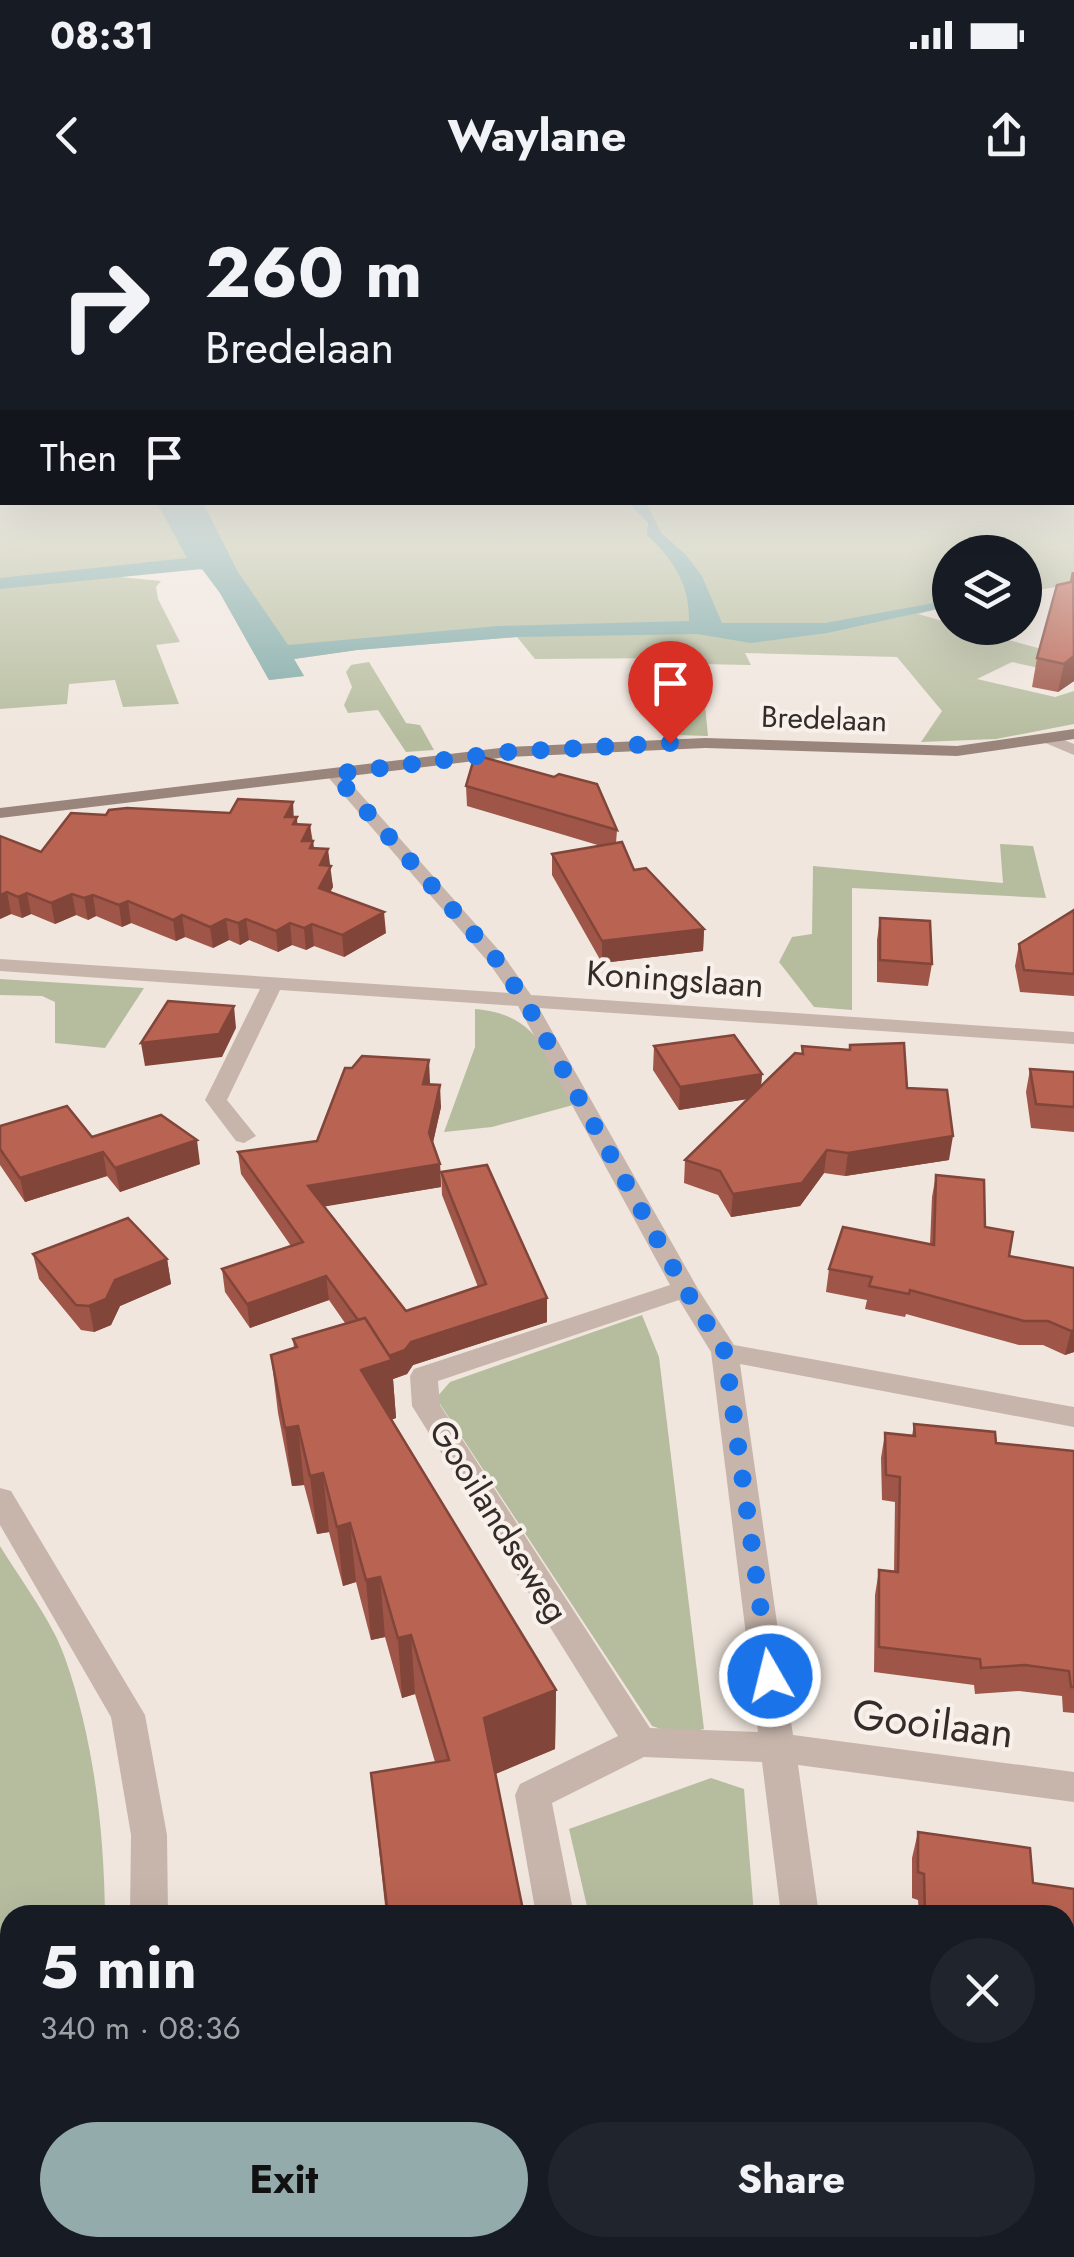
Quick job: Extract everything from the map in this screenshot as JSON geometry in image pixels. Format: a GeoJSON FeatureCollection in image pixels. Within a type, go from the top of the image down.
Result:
{"type":"FeatureCollection","features":[{"type":"Feature","properties":{"kind":"main road","name":"Bredelaan"},"geometry":{"type":"LineString","coordinates":[[0,812],[508,752],[636,744],[957,750],[1074,734]]}},
{"type":"Feature","properties":{"kind":"street"},"geometry":{"type":"LineString","coordinates":[[1049,739],[1074,750]]}},
{"type":"Feature","properties":{"kind":"street"},"geometry":{"type":"LineString","coordinates":[[334,774],[496,959],[525,1001],[685,1289],[725,1352],[799,1905]]}},
{"type":"Feature","properties":{"kind":"street","name":"Koningslaan"},"geometry":{"type":"LineString","coordinates":[[0,965],[1074,1038]]}},
{"type":"Feature","properties":{"kind":"street"},"geometry":{"type":"LineString","coordinates":[[244,1136],[216,1100],[272,984]]}},
{"type":"Feature","properties":{"kind":"street","name":"Gooilandseweg"},"geometry":{"type":"LineString","coordinates":[[640,1742],[426,1406],[424,1376],[685,1289]]}},
{"type":"Feature","properties":{"kind":"street"},"geometry":{"type":"LineString","coordinates":[[725,1352],[1074,1417]]}},
{"type":"Feature","properties":{"kind":"street"},"geometry":{"type":"LineString","coordinates":[[0,1499],[128,1715],[149,1834],[149,1905]]}},
{"type":"Feature","properties":{"kind":"street"},"geometry":{"type":"LineString","coordinates":[[553,1905],[533,1795],[640,1742],[780,1748]]}},
{"type":"Feature","properties":{"kind":"street","name":"Gooilaan"},"geometry":{"type":"LineString","coordinates":[[780,1748],[1074,1787]]}},
{"type":"Feature","properties":{"kind":"green space"},"geometry":{"type":"Polygon","coordinates":[[[0,545],[932,545],[932,610],[918,614],[932,618],[932,645],[1027,645],[1074,658],[1057,672],[1012,662],[977,679],[1055,697],[1074,691],[1074,724],[996,739],[921,742],[942,711],[897,657],[745,653],[751,665],[701,664],[708,736],[677,735],[678,685],[673,658],[535,659],[517,637],[294,659],[304,676],[269,680],[220,593],[203,570],[191,568],[120,577],[161,581],[156,587],[158,599],[180,642],[156,645],[179,704],[123,707],[115,680],[69,684],[67,704],[0,709],[0,545]]]}},
{"type":"Feature","properties":{"kind":"green space"},"geometry":{"type":"Polygon","coordinates":[[[1042,545],[1074,545],[1074,584],[1042,589],[1042,545]]]}},
{"type":"Feature","properties":{"kind":"green space"},"geometry":{"type":"Polygon","coordinates":[[[369,662],[406,723],[420,725],[434,750],[406,752],[378,710],[348,713],[344,705],[352,687],[346,672],[351,665],[369,662]]]}},
{"type":"Feature","properties":{"kind":"green space"},"geometry":{"type":"Polygon","coordinates":[[[1000,844],[1033,846],[1046,898],[852,888],[852,1010],[814,1007],[779,962],[792,937],[812,934],[813,866],[1003,883],[1000,844]]]}},
{"type":"Feature","properties":{"kind":"green space"},"geometry":{"type":"Polygon","coordinates":[[[0,979],[144,988],[105,1048],[55,1043],[55,1002],[42,996],[0,995],[0,979]]]}},
{"type":"Feature","properties":{"kind":"green space"},"geometry":{"type":"Polygon","coordinates":[[[475,1009],[513,1019],[527,1028],[548,1054],[573,1105],[492,1127],[444,1132],[475,1047],[475,1009]]]}},
{"type":"Feature","properties":{"kind":"green space"},"geometry":{"type":"Polygon","coordinates":[[[642,1315],[659,1357],[704,1729],[679,1735],[652,1726],[436,1398],[450,1382],[642,1315]]]}},
{"type":"Feature","properties":{"kind":"green space"},"geometry":{"type":"Polygon","coordinates":[[[0,1546],[60,1644],[75,1689],[96,1785],[105,1905],[0,1905],[0,1546]]]}},
{"type":"Feature","properties":{"kind":"green space"},"geometry":{"type":"Polygon","coordinates":[[[711,1778],[744,1789],[753,1905],[587,1905],[569,1829],[711,1778]]]}},
{"type":"Feature","properties":{"kind":"water"},"geometry":{"type":"Polygon","coordinates":[[[180,545],[224,545],[288,645],[498,626],[689,621],[683,584],[656,545],[675,545],[686,555],[702,576],[722,623],[825,623],[932,603],[932,610],[827,633],[751,643],[697,634],[517,637],[357,650],[294,659],[304,676],[269,680],[220,593],[202,569],[0,589],[0,578],[187,558],[180,545]]]}},
{"type":"Feature","properties":{"kind":"building"},"geometry":{"type":"Polygon","coordinates":[[[1073,572],[1074,656],[1064,664],[1037,658],[1057,585],[1071,582],[1073,572]]]}},
{"type":"Feature","properties":{"kind":"building"},"geometry":{"type":"Polygon","coordinates":[[[475,755],[554,777],[559,774],[597,784],[617,830],[466,786],[475,755]]]}},
{"type":"Feature","properties":{"kind":"building"},"geometry":{"type":"Polygon","coordinates":[[[238,799],[293,802],[285,817],[297,817],[293,824],[310,825],[302,841],[313,841],[310,848],[328,849],[320,865],[331,866],[319,888],[384,912],[342,935],[312,924],[304,928],[290,923],[276,931],[246,919],[238,923],[226,919],[210,927],[182,915],[173,920],[128,901],[119,905],[93,895],[84,898],[72,894],[51,903],[27,893],[18,897],[7,892],[0,895],[0,836],[41,852],[71,813],[106,815],[109,810],[127,808],[230,813],[238,799]]]}},
{"type":"Feature","properties":{"kind":"building"},"geometry":{"type":"Polygon","coordinates":[[[622,842],[634,870],[646,868],[704,929],[602,941],[552,854],[622,842]]]}},
{"type":"Feature","properties":{"kind":"building"},"geometry":{"type":"Polygon","coordinates":[[[1074,910],[1074,974],[1024,970],[1019,944],[1074,910]]]}},
{"type":"Feature","properties":{"kind":"building"},"geometry":{"type":"Polygon","coordinates":[[[880,918],[930,921],[932,964],[880,960],[880,918]]]}},
{"type":"Feature","properties":{"kind":"building"},"geometry":{"type":"Polygon","coordinates":[[[168,1001],[234,1006],[219,1034],[141,1043],[168,1001]]]}},
{"type":"Feature","properties":{"kind":"building"},"geometry":{"type":"Polygon","coordinates":[[[734,1035],[762,1074],[680,1087],[654,1046],[734,1035]]]}},
{"type":"Feature","properties":{"kind":"building"},"geometry":{"type":"Polygon","coordinates":[[[904,1043],[907,1088],[947,1090],[953,1136],[848,1153],[827,1150],[802,1183],[733,1194],[720,1171],[685,1160],[795,1053],[803,1054],[802,1046],[850,1050],[850,1045],[904,1043]]]}},
{"type":"Feature","properties":{"kind":"building"},"geometry":{"type":"Polygon","coordinates":[[[362,1056],[429,1060],[423,1084],[440,1085],[429,1133],[440,1164],[308,1186],[406,1311],[486,1284],[441,1172],[487,1165],[547,1298],[411,1342],[405,1350],[389,1356],[365,1318],[358,1320],[326,1276],[247,1304],[222,1269],[303,1242],[238,1152],[317,1141],[345,1068],[352,1068],[362,1056]]]}},
{"type":"Feature","properties":{"kind":"building"},"geometry":{"type":"Polygon","coordinates":[[[1030,1069],[1074,1072],[1074,1107],[1036,1104],[1030,1069]]]}},
{"type":"Feature","properties":{"kind":"building"},"geometry":{"type":"Polygon","coordinates":[[[67,1106],[92,1137],[161,1115],[197,1140],[115,1168],[103,1152],[20,1178],[0,1149],[0,1126],[67,1106]]]}},
{"type":"Feature","properties":{"kind":"building"},"geometry":{"type":"Polygon","coordinates":[[[936,1175],[984,1180],[985,1227],[1013,1232],[1009,1256],[1074,1268],[1074,1330],[1048,1321],[1024,1321],[910,1290],[909,1294],[869,1286],[872,1277],[829,1269],[843,1227],[934,1245],[936,1175]]]}},
{"type":"Feature","properties":{"kind":"building"},"geometry":{"type":"Polygon","coordinates":[[[128,1218],[167,1259],[115,1280],[106,1299],[89,1306],[76,1305],[33,1254],[128,1218]]]}},
{"type":"Feature","properties":{"kind":"building"},"geometry":{"type":"Polygon","coordinates":[[[365,1318],[392,1360],[361,1370],[556,1690],[484,1718],[522,1905],[387,1905],[371,1773],[449,1760],[411,1635],[398,1638],[380,1577],[366,1580],[350,1523],[337,1527],[323,1473],[310,1476],[298,1426],[285,1428],[271,1355],[297,1347],[293,1339],[365,1318]]]}},
{"type":"Feature","properties":{"kind":"building"},"geometry":{"type":"Polygon","coordinates":[[[914,1424],[995,1432],[996,1443],[1074,1451],[1074,1687],[1069,1671],[1025,1665],[981,1668],[980,1659],[879,1647],[879,1570],[898,1572],[900,1477],[886,1475],[885,1433],[915,1436],[914,1424]]]}},
{"type":"Feature","properties":{"kind":"building"},"geometry":{"type":"Polygon","coordinates":[[[918,1832],[1030,1848],[1033,1883],[1074,1889],[1074,1905],[925,1905],[924,1874],[918,1872],[918,1832]]]}},
{"type":"Feature","properties":{"kind":"route"},"geometry":{"type":"LineString","coordinates":[[670,743],[508,752],[334,774],[496,959],[525,1001],[685,1289],[725,1352],[770,1676]]}}]}
